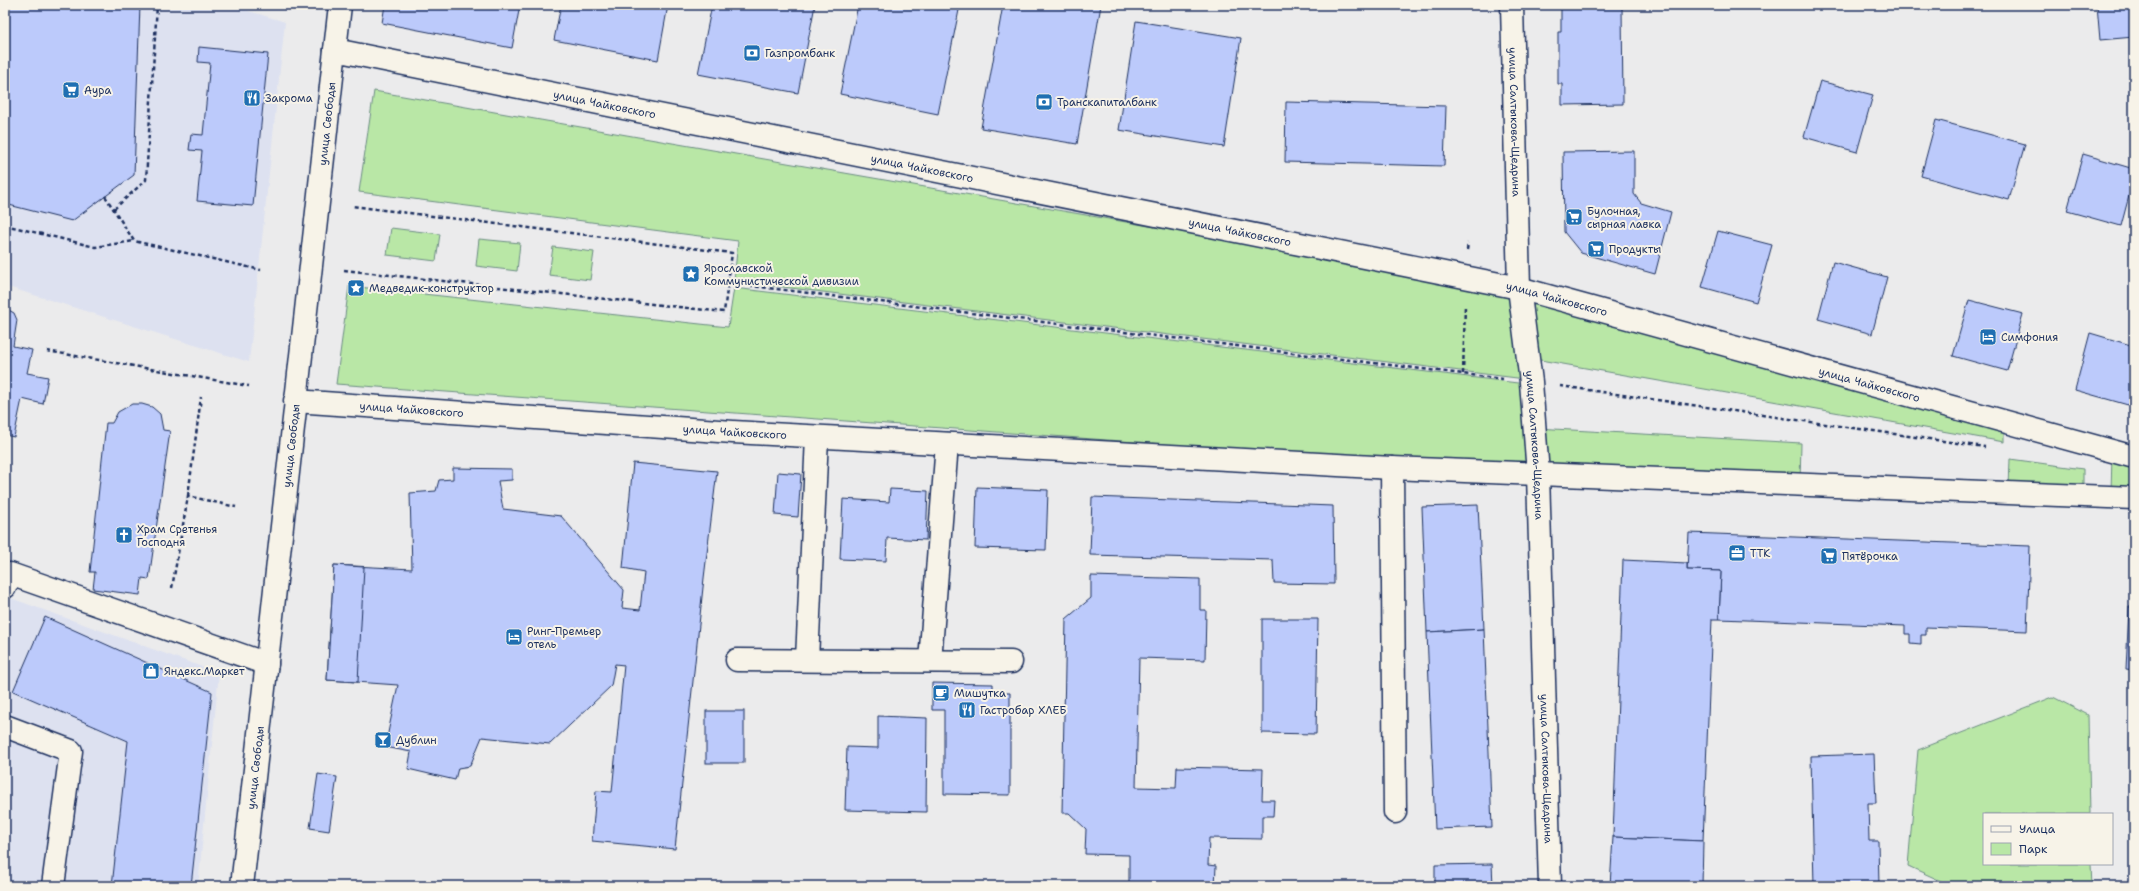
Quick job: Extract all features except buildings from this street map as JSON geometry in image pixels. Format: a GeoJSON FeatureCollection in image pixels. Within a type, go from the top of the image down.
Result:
{"type":"FeatureCollection","features":[{"type":"Feature","properties":{"kind":"street","name":"улица Свободы"},"geometry":{"type":"LineString","coordinates":[[242,886],[340,5]]}},
{"type":"Feature","properties":{"kind":"street","name":"улица Салтыкова-Щедрина"},"geometry":{"type":"LineString","coordinates":[[1512,5],[1519,288],[1531,382],[1538,474],[1550,886]]}},
{"type":"Feature","properties":{"kind":"street","name":"улица Чайковского"},"geometry":{"type":"LineString","coordinates":[[335,50],[1519,288],[2134,457]]}},
{"type":"Feature","properties":{"kind":"street","name":"улица Чайковского"},"geometry":{"type":"LineString","coordinates":[[296,401],[817,437],[1392,468],[2134,498]]}},
{"type":"Feature","properties":{"kind":"street"},"geometry":{"type":"LineString","coordinates":[[807,660],[817,437]]}},
{"type":"Feature","properties":{"kind":"street"},"geometry":{"type":"LineString","coordinates":[[930,661],[947,444]]}},
{"type":"Feature","properties":{"kind":"street"},"geometry":{"type":"LineString","coordinates":[[1392,468],[1395,812]]}},
{"type":"Feature","properties":{"kind":"street"},"geometry":{"type":"LineString","coordinates":[[5,587],[10,574],[267,664]]}},
{"type":"Feature","properties":{"kind":"street"},"geometry":{"type":"LineString","coordinates":[[737,660],[1011,662]]}},
{"type":"Feature","properties":{"kind":"street"},"geometry":{"type":"LineString","coordinates":[[5,726],[71,751],[53,886]]}},
{"type":"Feature","properties":{"kind":"path"},"geometry":{"type":"LineString","coordinates":[[114,209],[146,180],[157,5]]}},
{"type":"Feature","properties":{"kind":"path"},"geometry":{"type":"LineString","coordinates":[[105,196],[134,241]]}},
{"type":"Feature","properties":{"kind":"path"},"geometry":{"type":"LineString","coordinates":[[344,270],[724,312],[732,253],[352,206]]}},
{"type":"Feature","properties":{"kind":"path"},"geometry":{"type":"LineString","coordinates":[[5,225],[95,247],[134,241],[261,270]]}},
{"type":"Feature","properties":{"kind":"path"},"geometry":{"type":"LineString","coordinates":[[1463,374],[1468,243]]}},
{"type":"Feature","properties":{"kind":"path"},"geometry":{"type":"LineString","coordinates":[[728,283],[1531,382],[1986,447]]}},
{"type":"Feature","properties":{"kind":"path"},"geometry":{"type":"LineString","coordinates":[[47,352],[249,386]]}},
{"type":"Feature","properties":{"kind":"path"},"geometry":{"type":"LineString","coordinates":[[172,588],[188,496],[201,397]]}},
{"type":"Feature","properties":{"kind":"path"},"geometry":{"type":"LineString","coordinates":[[188,496],[236,507]]}},
{"type":"Feature","properties":{"kind":"shaded area"},"geometry":{"type":"Polygon","coordinates":[[[5,5],[229,5],[285,22],[249,362],[5,286],[5,5]]]}},
{"type":"Feature","properties":{"kind":"shaded area"},"geometry":{"type":"Polygon","coordinates":[[[5,596],[219,673],[198,886],[5,886],[5,596]]]}},
{"type":"Feature","properties":{"kind":"green space"},"geometry":{"type":"Polygon","coordinates":[[[374,91],[1516,290],[1525,379],[734,281],[738,241],[359,192],[374,91]]]}},
{"type":"Feature","properties":{"kind":"green space"},"geometry":{"type":"Polygon","coordinates":[[[391,228],[440,234],[436,261],[387,255],[391,228]]]}},
{"type":"Feature","properties":{"kind":"green space"},"geometry":{"type":"Polygon","coordinates":[[[479,239],[520,243],[517,271],[476,266],[479,239]]]}},
{"type":"Feature","properties":{"kind":"green space"},"geometry":{"type":"Polygon","coordinates":[[[553,247],[594,252],[590,280],[549,275],[553,247]]]}},
{"type":"Feature","properties":{"kind":"green space"},"geometry":{"type":"Polygon","coordinates":[[[349,286],[728,327],[734,288],[1526,384],[1534,471],[336,384],[349,286]]]}},
{"type":"Feature","properties":{"kind":"green space"},"geometry":{"type":"Polygon","coordinates":[[[1522,291],[2004,425],[2004,442],[1529,358],[1522,291]]]}},
{"type":"Feature","properties":{"kind":"green space"},"geometry":{"type":"Polygon","coordinates":[[[1536,428],[1801,443],[1800,481],[1541,472],[1536,428]]]}},
{"type":"Feature","properties":{"kind":"green space"},"geometry":{"type":"Polygon","coordinates":[[[2112,455],[2134,461],[2134,492],[2111,492],[2112,455]]]}},
{"type":"Feature","properties":{"kind":"green space"},"geometry":{"type":"Polygon","coordinates":[[[2010,459],[2083,469],[2083,491],[2009,488],[2010,459]]]}},
{"type":"Feature","properties":{"kind":"green space"},"geometry":{"type":"Polygon","coordinates":[[[2053,697],[2088,715],[2090,813],[1983,813],[1983,865],[2091,865],[2092,886],[1952,886],[1908,866],[1918,750],[2053,697]]]}},
{"type":"Feature","properties":{"kind":"place","name":"Газпромбанк"},"geometry":{"type":"Point","coordinates":[752,53]}},
{"type":"Feature","properties":{"kind":"place","name":"Аура"},"geometry":{"type":"Point","coordinates":[71,90]}},
{"type":"Feature","properties":{"kind":"place","name":"Закрома"},"geometry":{"type":"Point","coordinates":[252,98]}},
{"type":"Feature","properties":{"kind":"place","name":"Транскапиталбанк"},"geometry":{"type":"Point","coordinates":[1044,102]}},
{"type":"Feature","properties":{"kind":"place","name":"Булочная, сырная лавка"},"geometry":{"type":"Point","coordinates":[1574,217]}},
{"type":"Feature","properties":{"kind":"place","name":"Продукты"},"geometry":{"type":"Point","coordinates":[1596,249]}},
{"type":"Feature","properties":{"kind":"place","name":"Ярославской Коммунистической дивизии"},"geometry":{"type":"Point","coordinates":[691,274]}},
{"type":"Feature","properties":{"kind":"place","name":"Медведик-конструктор"},"geometry":{"type":"Point","coordinates":[356,288]}},
{"type":"Feature","properties":{"kind":"place","name":"Симфония"},"geometry":{"type":"Point","coordinates":[1988,337]}},
{"type":"Feature","properties":{"kind":"place","name":"Храм Сретенья Господня"},"geometry":{"type":"Point","coordinates":[124,535]}},
{"type":"Feature","properties":{"kind":"place","name":"ТТК"},"geometry":{"type":"Point","coordinates":[1737,553]}},
{"type":"Feature","properties":{"kind":"place","name":"Пятёрочка"},"geometry":{"type":"Point","coordinates":[1829,556]}},
{"type":"Feature","properties":{"kind":"place","name":"Ринг-Премьер отель"},"geometry":{"type":"Point","coordinates":[514,637]}},
{"type":"Feature","properties":{"kind":"place","name":"Яндекс.Маркет"},"geometry":{"type":"Point","coordinates":[151,671]}},
{"type":"Feature","properties":{"kind":"place","name":"Мишутка"},"geometry":{"type":"Point","coordinates":[941,693]}},
{"type":"Feature","properties":{"kind":"place","name":"Гастробар ХЛЕБ"},"geometry":{"type":"Point","coordinates":[967,710]}},
{"type":"Feature","properties":{"kind":"place","name":"Дублин"},"geometry":{"type":"Point","coordinates":[383,740]}}]}
